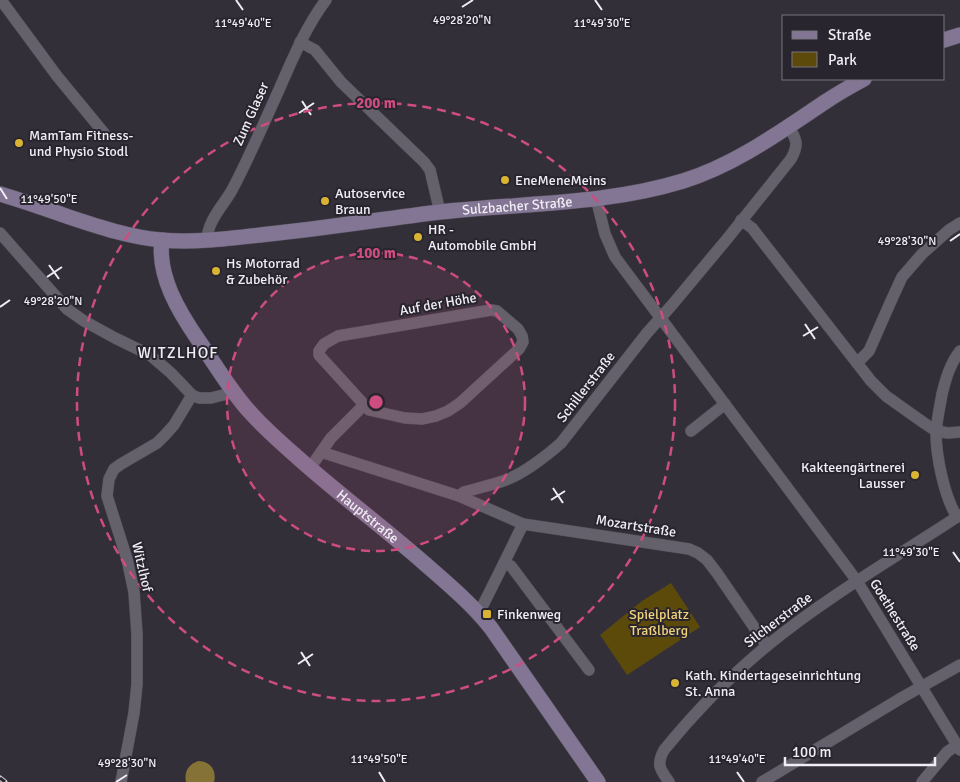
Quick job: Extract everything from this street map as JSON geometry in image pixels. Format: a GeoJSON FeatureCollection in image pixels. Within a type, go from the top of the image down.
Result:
{"type":"FeatureCollection","features":[{"type":"Feature","properties":{"kind":"main road"},"geometry":{"type":"LineString","coordinates":[[945,40],[960,35]]}},
{"type":"Feature","properties":{"kind":"main road","name":"Sulzbacher Straße"},"geometry":{"type":"LineString","coordinates":[[0,194],[109,230],[141,238],[207,240],[440,212],[630,194],[683,181],[723,165],[862,80]]}},
{"type":"Feature","properties":{"kind":"main road","name":"Hauptstraße"},"geometry":{"type":"LineString","coordinates":[[162,240],[162,263],[166,279],[183,317],[232,390],[250,412],[310,468],[383,528],[477,611],[497,636],[598,782]]}},
{"type":"Feature","properties":{"kind":"street"},"geometry":{"type":"LineString","coordinates":[[1,0],[57,76],[104,133]]}},
{"type":"Feature","properties":{"kind":"street","name":"Zum Glaser"},"geometry":{"type":"LineString","coordinates":[[207,240],[209,226],[244,168],[300,42],[326,0]]}},
{"type":"Feature","properties":{"kind":"street"},"geometry":{"type":"LineString","coordinates":[[300,42],[315,50],[340,82],[424,162],[430,170],[440,212]]}},
{"type":"Feature","properties":{"kind":"street","name":"Schillerstraße"},"geometry":{"type":"LineString","coordinates":[[459,496],[464,492],[507,480],[534,464],[561,443],[647,333],[791,159],[795,152],[796,142],[788,126]]}},
{"type":"Feature","properties":{"kind":"street","name":"Goethestraße"},"geometry":{"type":"LineString","coordinates":[[596,198],[605,234],[615,257],[857,581],[958,748]]}},
{"type":"Feature","properties":{"kind":"street"},"geometry":{"type":"LineString","coordinates":[[742,220],[752,228],[871,381],[886,396],[936,431],[960,432]]}},
{"type":"Feature","properties":{"kind":"street"},"geometry":{"type":"LineString","coordinates":[[857,363],[869,351],[902,277],[922,254],[949,230],[960,223]]}},
{"type":"Feature","properties":{"kind":"street"},"geometry":{"type":"LineString","coordinates":[[0,233],[67,309],[115,338],[150,354],[192,395],[199,398],[211,398],[227,394],[232,390]]}},
{"type":"Feature","properties":{"kind":"street","name":"Auf der Höhe"},"geometry":{"type":"LineString","coordinates":[[491,310],[502,314],[518,329],[522,336],[523,342],[519,349],[460,403],[448,411],[422,419],[405,418],[369,410],[364,406],[320,356],[319,351],[324,344],[338,336],[491,310]]}},
{"type":"Feature","properties":{"kind":"street"},"geometry":{"type":"LineString","coordinates":[[959,516],[946,494],[937,448],[936,431],[946,376],[960,351]]}},
{"type":"Feature","properties":{"kind":"street","name":"Witzlhof"},"geometry":{"type":"LineString","coordinates":[[121,782],[134,713],[137,684],[137,634],[134,592],[127,559],[107,496],[109,479],[114,469],[166,435],[192,395]]}},
{"type":"Feature","properties":{"kind":"street"},"geometry":{"type":"LineString","coordinates":[[691,430],[725,404]]}},
{"type":"Feature","properties":{"kind":"street"},"geometry":{"type":"LineString","coordinates":[[310,468],[331,438],[364,406]]}},
{"type":"Feature","properties":{"kind":"street"},"geometry":{"type":"LineString","coordinates":[[321,452],[459,496]]}},
{"type":"Feature","properties":{"kind":"street","name":"Mozartstraße"},"geometry":{"type":"LineString","coordinates":[[459,496],[524,524],[689,549],[698,553],[707,560],[717,573],[767,646]]}},
{"type":"Feature","properties":{"kind":"street","name":"Silcherstraße"},"geometry":{"type":"LineString","coordinates":[[669,782],[661,769],[660,759],[664,750],[707,701],[767,646],[857,581],[959,516]]}},
{"type":"Feature","properties":{"kind":"street"},"geometry":{"type":"LineString","coordinates":[[477,611],[483,605],[524,524]]}},
{"type":"Feature","properties":{"kind":"street"},"geometry":{"type":"LineString","coordinates":[[504,563],[510,566],[589,670]]}},
{"type":"Feature","properties":{"kind":"street"},"geometry":{"type":"LineString","coordinates":[[762,782],[960,665]]}},
{"type":"Feature","properties":{"kind":"street"},"geometry":{"type":"LineString","coordinates":[[922,782],[947,752],[958,748]]}},
{"type":"Feature","properties":{"kind":"green space","name":"Spielplatz Traßlberg"},"geometry":{"type":"Polygon","coordinates":[[[671,583],[700,627],[627,675],[600,635],[642,601],[671,583]]]}},
{"type":"Feature","properties":{"kind":"shaded area"},"geometry":{"type":"Polygon","coordinates":[[[198,761],[209,764],[212,767],[215,778],[214,782],[186,782],[188,769],[198,761]]]}},
{"type":"Feature","properties":{"kind":"railway"},"geometry":{"type":"LineString","coordinates":[[0,778],[5,782]]}},
{"type":"Feature","properties":{"kind":"place","name":"MamTam Fitness- und Physio Stodl"},"geometry":{"type":"Point","coordinates":[19,143]}},
{"type":"Feature","properties":{"kind":"place","name":"EneMeneMeins"},"geometry":{"type":"Point","coordinates":[505,180]}},
{"type":"Feature","properties":{"kind":"place","name":"Autoservice Braun"},"geometry":{"type":"Point","coordinates":[325,201]}},
{"type":"Feature","properties":{"kind":"place","name":"HR - Automobile GmbH"},"geometry":{"type":"Point","coordinates":[418,237]}},
{"type":"Feature","properties":{"kind":"place","name":"Hs Motorrad & Zubehör"},"geometry":{"type":"Point","coordinates":[216,271]}},
{"type":"Feature","properties":{"kind":"place","name":"Kakteengärtnerei Lausser"},"geometry":{"type":"Point","coordinates":[915,475]}},
{"type":"Feature","properties":{"kind":"place","name":"Finkenweg"},"geometry":{"type":"Point","coordinates":[487,614]}},
{"type":"Feature","properties":{"kind":"place","name":"Kath. Kindertageseinrichtung St. Anna"},"geometry":{"type":"Point","coordinates":[675,683]}},
{"type":"Feature","properties":{"kind":"district","name":"WITZLHOF"},"geometry":{"type":"Point","coordinates":[178,353]}}]}
